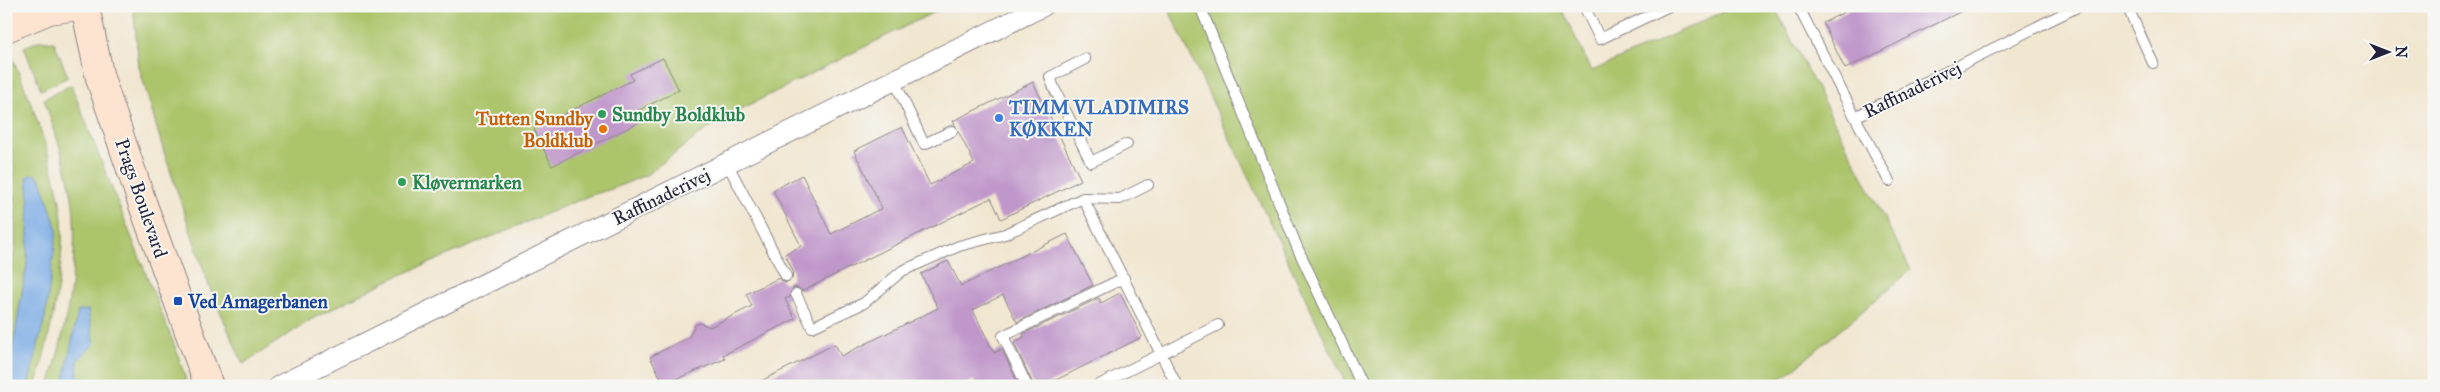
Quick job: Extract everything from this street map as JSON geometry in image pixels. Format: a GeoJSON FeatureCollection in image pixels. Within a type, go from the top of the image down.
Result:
{"type":"FeatureCollection","features":[{"type":"Feature","properties":{"kind":"street"},"geometry":{"type":"LineString","coordinates":[[7,25],[49,10],[79,6]]}},
{"type":"Feature","properties":{"kind":"street","name":"Prags Boulevard"},"geometry":{"type":"LineString","coordinates":[[85,6],[100,78],[143,205],[209,386]]}},
{"type":"Feature","properties":{"kind":"street","name":"Raffinaderivej"},"geometry":{"type":"LineString","coordinates":[[279,386],[1043,6]]}},
{"type":"Feature","properties":{"kind":"lane"},"geometry":{"type":"LineString","coordinates":[[1200,6],[1297,247],[1362,386]]}},
{"type":"Feature","properties":{"kind":"lane"},"geometry":{"type":"LineString","coordinates":[[1584,6],[1600,39],[1669,6]]}},
{"type":"Feature","properties":{"kind":"lane","name":"Raffinaderivej"},"geometry":{"type":"LineString","coordinates":[[1798,6],[1855,117],[2079,6]]}},
{"type":"Feature","properties":{"kind":"lane"},"geometry":{"type":"LineString","coordinates":[[2127,6],[2153,63]]}},
{"type":"Feature","properties":{"kind":"lane"},"geometry":{"type":"LineString","coordinates":[[1085,59],[1050,77],[1058,96],[1091,162],[1127,144]]}},
{"type":"Feature","properties":{"kind":"lane"},"geometry":{"type":"LineString","coordinates":[[894,80],[924,144],[952,132]]}},
{"type":"Feature","properties":{"kind":"lane"},"geometry":{"type":"LineString","coordinates":[[1855,117],[1888,181]]}},
{"type":"Feature","properties":{"kind":"lane"},"geometry":{"type":"LineString","coordinates":[[727,164],[786,276]]}},
{"type":"Feature","properties":{"kind":"lane"},"geometry":{"type":"LineString","coordinates":[[796,294],[812,327],[864,304],[902,271],[958,246],[1005,234],[1083,198],[1120,199],[1148,185]]}},
{"type":"Feature","properties":{"kind":"lane"},"geometry":{"type":"LineString","coordinates":[[1083,198],[1177,386]]}},
{"type":"Feature","properties":{"kind":"lane"},"geometry":{"type":"LineString","coordinates":[[1027,386],[1002,336],[1124,278]]}},
{"type":"Feature","properties":{"kind":"lane"},"geometry":{"type":"LineString","coordinates":[[1097,386],[1218,325]]}},
{"type":"Feature","properties":{"kind":"green space","name":"Kløvermarken"},"geometry":{"type":"Polygon","coordinates":[[[133,6],[946,6],[714,124],[646,175],[612,189],[591,195],[389,280],[312,319],[243,364],[209,286],[163,149],[139,67],[133,6]]]}},
{"type":"Feature","properties":{"kind":"green space"},"geometry":{"type":"Polygon","coordinates":[[[1167,6],[1560,6],[1592,71],[1736,6],[1774,6],[1911,270],[1788,374],[1765,386],[1347,386],[1167,6]]]}},
{"type":"Feature","properties":{"kind":"green space"},"geometry":{"type":"Polygon","coordinates":[[[41,40],[54,42],[68,77],[41,90],[24,47],[41,40]]]}},
{"type":"Feature","properties":{"kind":"green space"},"geometry":{"type":"Polygon","coordinates":[[[11,54],[33,108],[45,145],[56,183],[62,222],[62,245],[57,294],[36,386],[6,386],[6,303],[15,247],[15,184],[12,151],[6,131],[10,127],[6,110],[6,56],[11,54]]]}},
{"type":"Feature","properties":{"kind":"green space"},"geometry":{"type":"Polygon","coordinates":[[[71,85],[177,352],[186,380],[181,386],[49,386],[69,303],[74,260],[74,217],[73,202],[63,157],[44,99],[71,85]]]}},
{"type":"Feature","properties":{"kind":"water"},"geometry":{"type":"Polygon","coordinates":[[[35,174],[41,179],[57,230],[45,317],[28,386],[6,386],[27,264],[29,199],[27,176],[35,174]]]}},
{"type":"Feature","properties":{"kind":"water"},"geometry":{"type":"Polygon","coordinates":[[[88,310],[94,344],[78,360],[77,376],[114,383],[116,386],[63,386],[78,311],[88,310]]]}},
{"type":"Feature","properties":{"kind":"building"},"geometry":{"type":"Polygon","coordinates":[[[1856,6],[1972,6],[1845,69],[1823,23],[1856,6]]]}},
{"type":"Feature","properties":{"kind":"building","name":"Sundby Boldklub"},"geometry":{"type":"Polygon","coordinates":[[[663,58],[679,90],[637,111],[642,121],[552,166],[534,129],[633,80],[630,74],[663,58]]]}},
{"type":"Feature","properties":{"kind":"building"},"geometry":{"type":"Polygon","coordinates":[[[1033,82],[1081,180],[1001,219],[991,198],[802,291],[797,287],[793,288],[790,297],[785,299],[795,319],[723,355],[725,359],[664,384],[650,357],[689,337],[695,325],[700,323],[710,327],[752,306],[746,294],[779,278],[785,283],[792,279],[793,271],[785,254],[801,246],[773,190],[802,175],[831,234],[882,208],[854,151],[902,127],[930,185],[974,163],[953,121],[1033,82]]]}},
{"type":"Feature","properties":{"kind":"building"},"geometry":{"type":"Polygon","coordinates":[[[1067,234],[1093,285],[1017,322],[1003,295],[973,310],[994,353],[1002,349],[1019,386],[976,386],[974,380],[963,386],[751,386],[835,344],[841,356],[938,308],[921,274],[948,261],[961,286],[1067,234]]]}},
{"type":"Feature","properties":{"kind":"building"},"geometry":{"type":"Polygon","coordinates":[[[1120,293],[1142,337],[1044,386],[1034,386],[1014,343],[1024,337],[1023,334],[1099,298],[1101,303],[1120,293]]]}},
{"type":"Feature","properties":{"kind":"place","name":"Sundby Boldklub"},"geometry":{"type":"Point","coordinates":[602,114]}},
{"type":"Feature","properties":{"kind":"place","name":"TIMM VLADIMIRS KØKKEN"},"geometry":{"type":"Point","coordinates":[999,118]}},
{"type":"Feature","properties":{"kind":"place","name":"Tutten Sundby Boldklub"},"geometry":{"type":"Point","coordinates":[603,129]}},
{"type":"Feature","properties":{"kind":"place","name":"Kløvermarken"},"geometry":{"type":"Point","coordinates":[402,182]}},
{"type":"Feature","properties":{"kind":"place","name":"Ved Amagerbanen"},"geometry":{"type":"Point","coordinates":[178,301]}}]}
